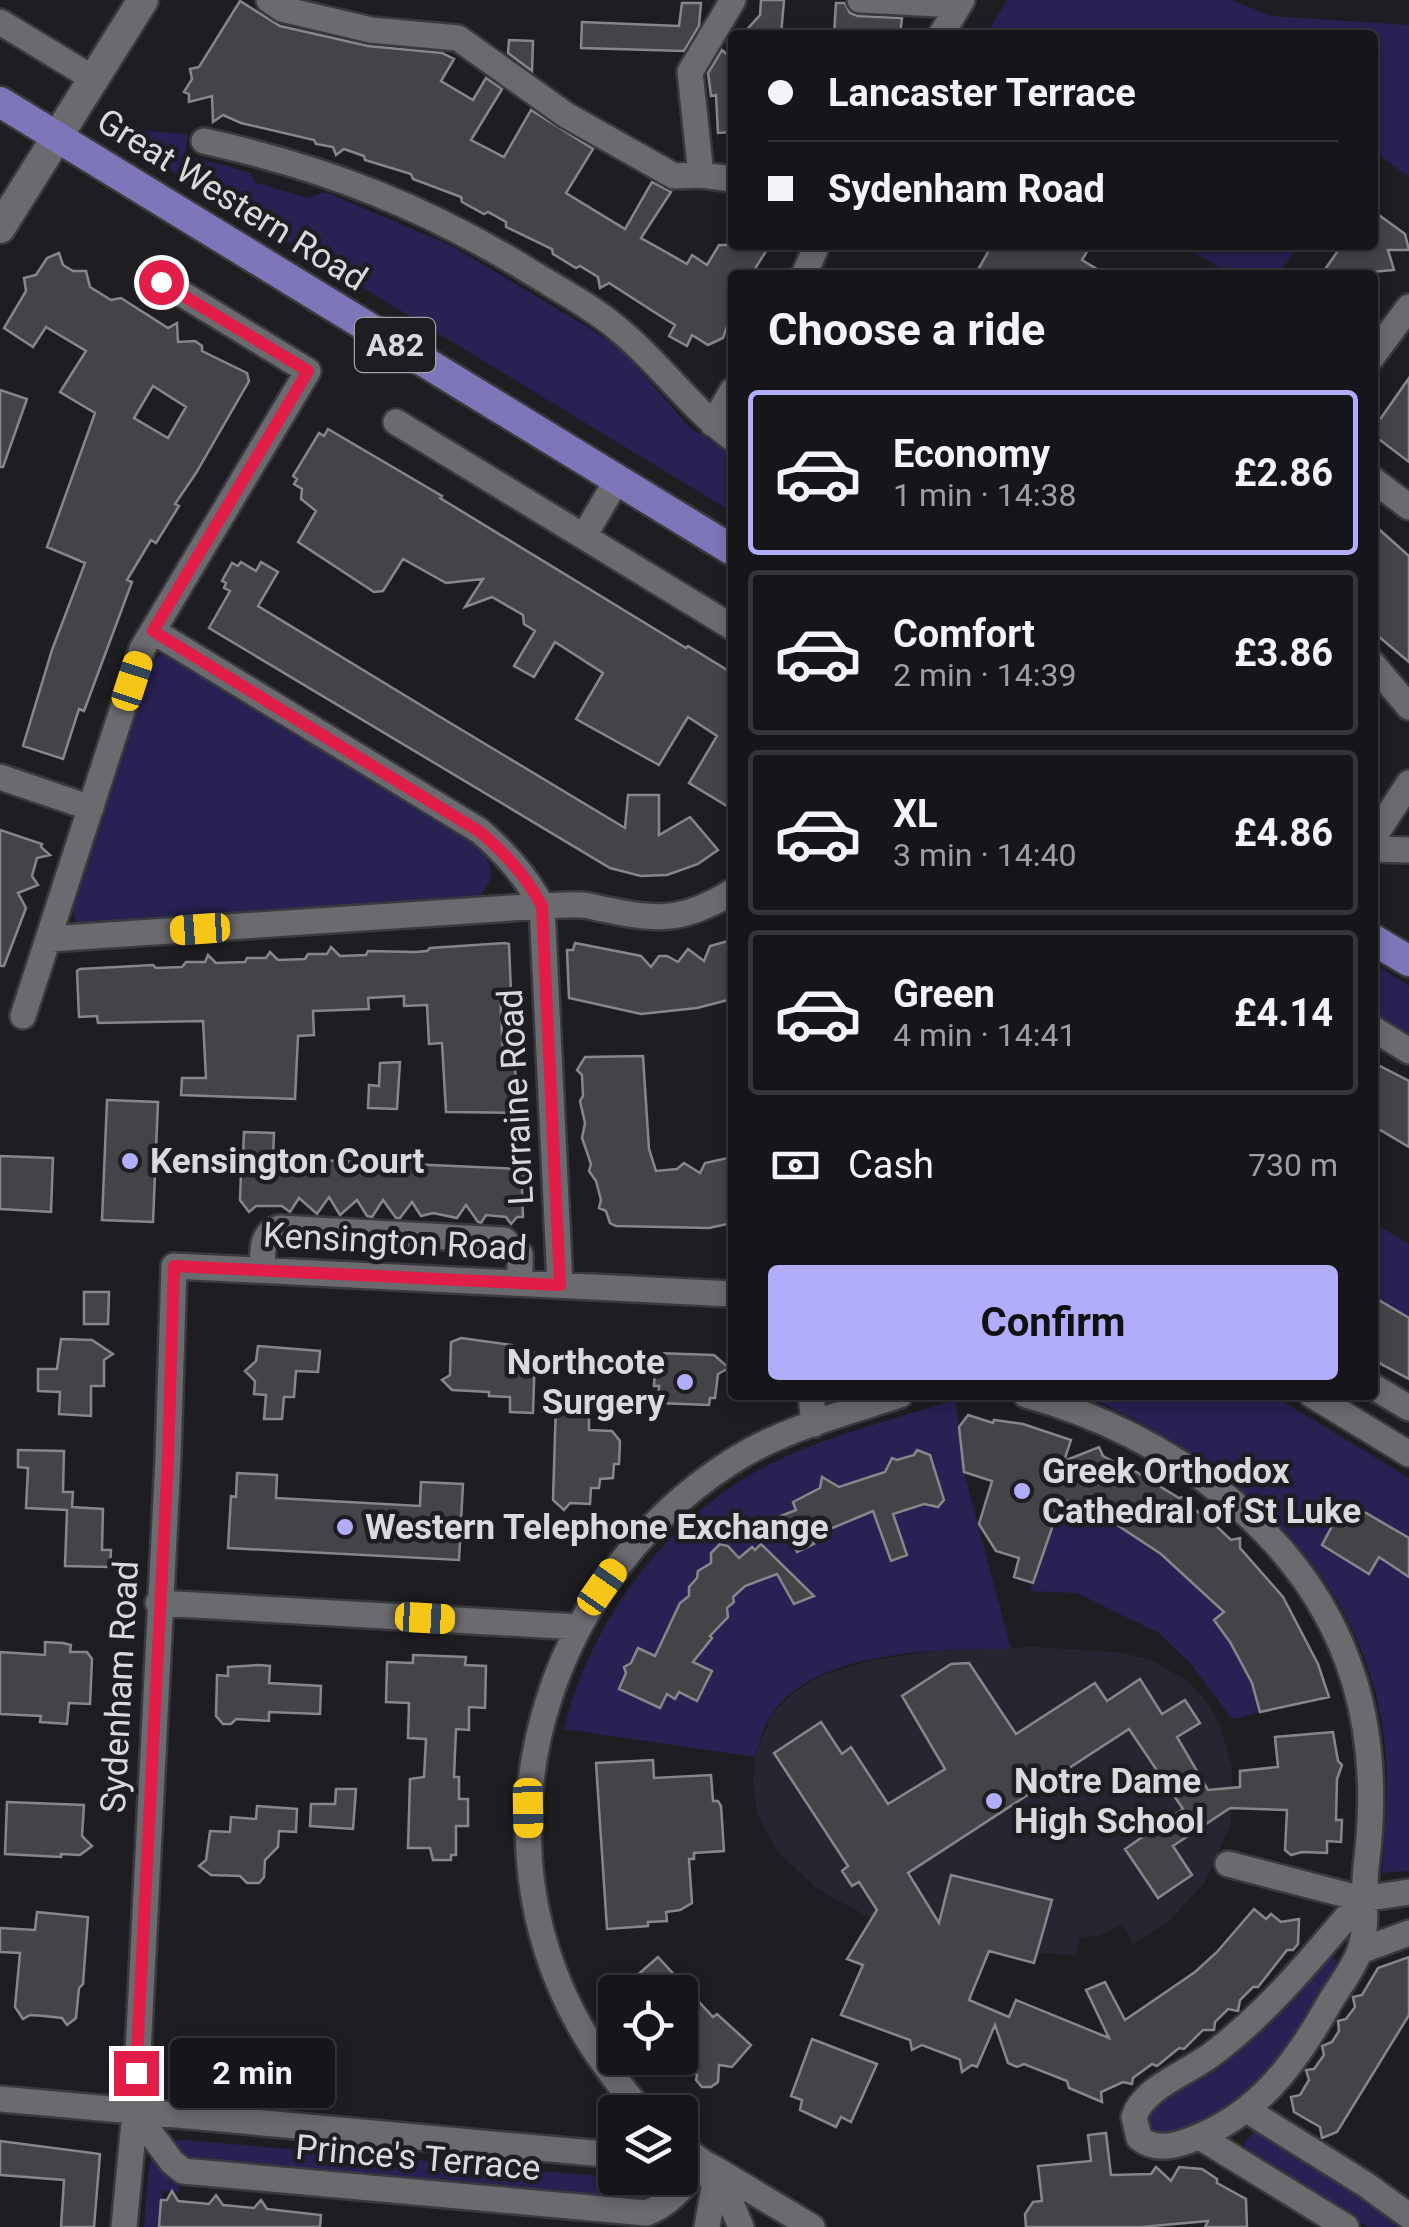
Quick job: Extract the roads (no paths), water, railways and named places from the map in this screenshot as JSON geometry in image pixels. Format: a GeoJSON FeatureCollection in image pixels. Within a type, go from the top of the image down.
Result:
{"type":"FeatureCollection","features":[{"type":"Feature","properties":{"kind":"main road","name":"Great Western Road"},"geometry":{"type":"LineString","coordinates":[[0,102],[728,548]]}},
{"type":"Feature","properties":{"kind":"main road"},"geometry":{"type":"LineString","coordinates":[[1378,943],[1409,961]]}},
{"type":"Feature","properties":{"kind":"street"},"geometry":{"type":"LineString","coordinates":[[0,228],[142,0]]}},
{"type":"Feature","properties":{"kind":"street"},"geometry":{"type":"LineString","coordinates":[[269,0],[282,9],[371,30],[458,38],[566,115],[674,176],[701,174],[728,179]]}},
{"type":"Feature","properties":{"kind":"street"},"geometry":{"type":"LineString","coordinates":[[701,174],[690,72],[733,0]]}},
{"type":"Feature","properties":{"kind":"street"},"geometry":{"type":"LineString","coordinates":[[860,0],[961,2]]}},
{"type":"Feature","properties":{"kind":"street"},"geometry":{"type":"LineString","coordinates":[[944,30],[961,2]]}},
{"type":"Feature","properties":{"kind":"street","name":"Great Western Road"},"geometry":{"type":"LineString","coordinates":[[0,22],[94,79]]}},
{"type":"Feature","properties":{"kind":"street"},"geometry":{"type":"LineString","coordinates":[[204,141],[260,153],[350,181],[470,234],[614,325],[653,359],[722,431]]}},
{"type":"Feature","properties":{"kind":"street"},"geometry":{"type":"LineString","coordinates":[[24,1016],[142,649],[308,371],[161,282]]}},
{"type":"Feature","properties":{"kind":"street"},"geometry":{"type":"LineString","coordinates":[[1378,349],[1409,307]]}},
{"type":"Feature","properties":{"kind":"street"},"geometry":{"type":"LineString","coordinates":[[396,422],[728,624]]}},
{"type":"Feature","properties":{"kind":"street"},"geometry":{"type":"LineString","coordinates":[[584,536],[617,480]]}},
{"type":"Feature","properties":{"kind":"street"},"geometry":{"type":"LineString","coordinates":[[1378,484],[1409,507]]}},
{"type":"Feature","properties":{"kind":"street"},"geometry":{"type":"LineString","coordinates":[[153,631],[480,832],[516,865],[542,906]]}},
{"type":"Feature","properties":{"kind":"street"},"geometry":{"type":"LineString","coordinates":[[1378,671],[1409,707]]}},
{"type":"Feature","properties":{"kind":"street"},"geometry":{"type":"LineString","coordinates":[[0,777],[91,808]]}},
{"type":"Feature","properties":{"kind":"street"},"geometry":{"type":"LineString","coordinates":[[1378,831],[1409,783]]}},
{"type":"Feature","properties":{"kind":"street"},"geometry":{"type":"LineString","coordinates":[[1378,848],[1409,850]]}},
{"type":"Feature","properties":{"kind":"street"},"geometry":{"type":"LineString","coordinates":[[49,939],[542,906],[586,905],[615,914],[668,917],[696,912],[728,894]]}},
{"type":"Feature","properties":{"kind":"street","name":"Lorraine Road"},"geometry":{"type":"LineString","coordinates":[[542,906],[560,1285]]}},
{"type":"Feature","properties":{"kind":"street"},"geometry":{"type":"LineString","coordinates":[[1378,1032],[1409,1050]]}},
{"type":"Feature","properties":{"kind":"street"},"geometry":{"type":"LineString","coordinates":[[262,1270],[264,1239],[275,1228],[436,1236],[510,1242],[520,1254],[520,1283]]}},
{"type":"Feature","properties":{"kind":"street","name":"Kensington Road"},"geometry":{"type":"LineString","coordinates":[[174,1266],[728,1294]]}},
{"type":"Feature","properties":{"kind":"street","name":"Sydenham Road"},"geometry":{"type":"LineString","coordinates":[[124,2227],[134,2112],[168,1458],[174,1266]]}},
{"type":"Feature","properties":{"kind":"street"},"geometry":{"type":"LineString","coordinates":[[1378,1390],[1409,1408]]}},
{"type":"Feature","properties":{"kind":"street"},"geometry":{"type":"LineString","coordinates":[[812,1400],[814,1424]]}},
{"type":"Feature","properties":{"kind":"street"},"geometry":{"type":"LineString","coordinates":[[629,2095],[589,2044],[560,1986],[537,1910],[531,1873],[530,1769],[546,1703],[578,1627],[619,1563],[686,1495],[754,1448],[885,1400]]}},
{"type":"Feature","properties":{"kind":"street"},"geometry":{"type":"LineString","coordinates":[[1040,1400],[1137,1438],[1236,1504],[1297,1568],[1338,1640],[1354,1678],[1364,1718],[1371,1802],[1360,1951],[1303,2049],[1268,2093],[1247,2110],[1200,2136],[1170,2146],[1146,2144],[1135,2132],[1136,2110],[1150,2095],[1234,2037],[1296,1976],[1362,1899]]}},
{"type":"Feature","properties":{"kind":"street"},"geometry":{"type":"LineString","coordinates":[[1320,1400],[1409,1454]]}},
{"type":"Feature","properties":{"kind":"street"},"geometry":{"type":"LineString","coordinates":[[158,1603],[578,1627]]}},
{"type":"Feature","properties":{"kind":"street"},"geometry":{"type":"LineString","coordinates":[[1228,1864],[1362,1899],[1409,1892]]}},
{"type":"Feature","properties":{"kind":"street"},"geometry":{"type":"LineString","coordinates":[[1360,1951],[1409,1933]]}},
{"type":"Feature","properties":{"kind":"street"},"geometry":{"type":"LineString","coordinates":[[0,2099],[598,2153]]}},
{"type":"Feature","properties":{"kind":"street"},"geometry":{"type":"LineString","coordinates":[[1247,2110],[1409,2216]]}},
{"type":"Feature","properties":{"kind":"street","name":"Prince's Terrace"},"geometry":{"type":"LineString","coordinates":[[134,2112],[183,2171],[646,2213],[680,2190],[700,2165]]}},
{"type":"Feature","properties":{"kind":"street"},"geometry":{"type":"LineString","coordinates":[[1200,2136],[1346,2227]]}},
{"type":"Feature","properties":{"kind":"street"},"geometry":{"type":"LineString","coordinates":[[700,2165],[707,2227]]}},
{"type":"Feature","properties":{"kind":"street"},"geometry":{"type":"LineString","coordinates":[[700,2165],[741,2227]]}},
{"type":"Feature","properties":{"kind":"street"},"geometry":{"type":"LineString","coordinates":[[700,2165],[812,2227]]}},
{"type":"Feature","properties":{"kind":"place","name":"Kensington Court"},"geometry":{"type":"Point","coordinates":[130,1161]}},
{"type":"Feature","properties":{"kind":"place","name":"Northcote Surgery"},"geometry":{"type":"Point","coordinates":[685,1382]}},
{"type":"Feature","properties":{"kind":"place","name":"Greek Orthodox Cathedral of St Luke"},"geometry":{"type":"Point","coordinates":[1022,1491]}},
{"type":"Feature","properties":{"kind":"place","name":"Western Telephone Exchange"},"geometry":{"type":"Point","coordinates":[345,1527]}},
{"type":"Feature","properties":{"kind":"place","name":"Notre Dame High School"},"geometry":{"type":"Point","coordinates":[994,1801]}}]}
